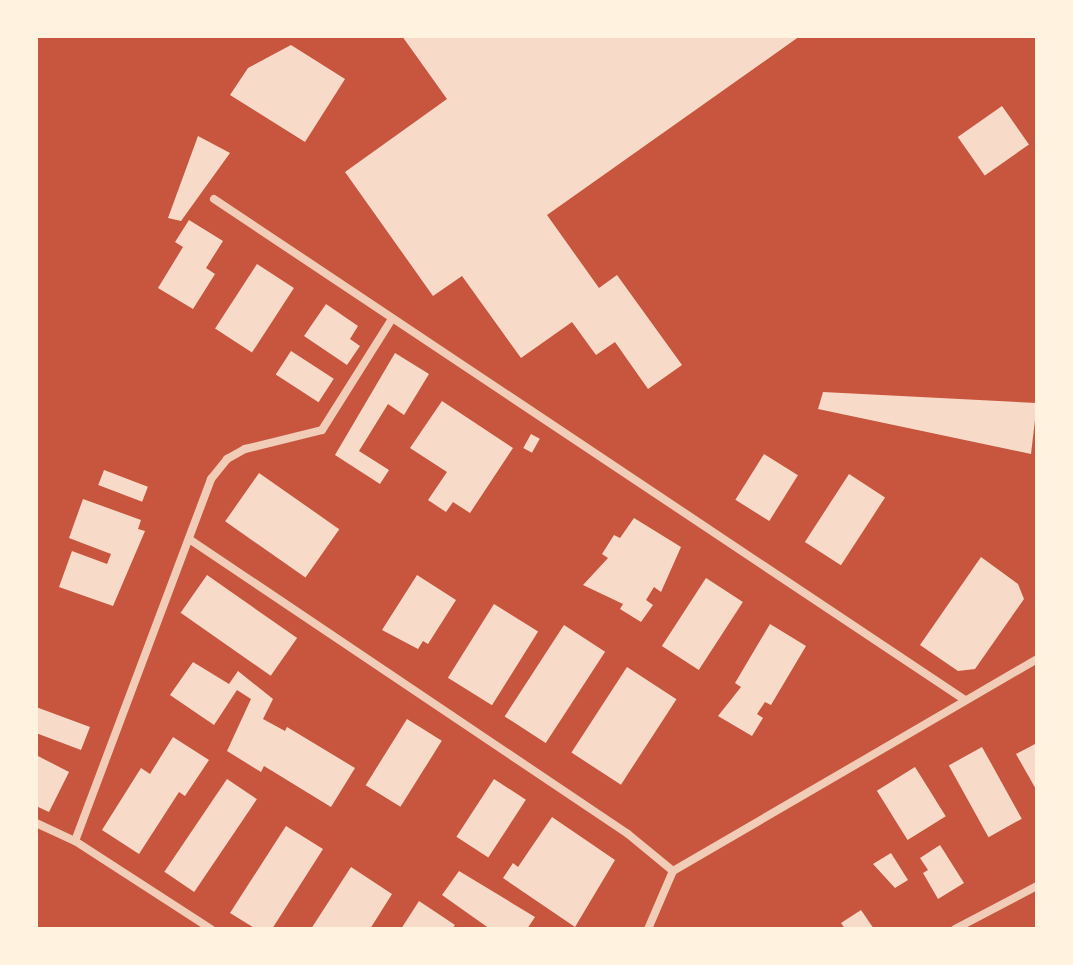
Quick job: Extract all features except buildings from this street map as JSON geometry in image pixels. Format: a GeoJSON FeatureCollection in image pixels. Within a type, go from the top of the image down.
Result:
{"type":"FeatureCollection","features":[{"type":"Feature","properties":{"kind":"street"},"geometry":{"type":"LineString","coordinates":[[214,199],[965,700]]}},
{"type":"Feature","properties":{"kind":"street"},"geometry":{"type":"LineString","coordinates":[[75,841],[211,479],[227,459],[259,444],[322,430],[392,319]]}},
{"type":"Feature","properties":{"kind":"street"},"geometry":{"type":"LineString","coordinates":[[189,539],[628,834],[673,871]]}},
{"type":"Feature","properties":{"kind":"street"},"geometry":{"type":"LineString","coordinates":[[648,929],[673,871],[1037,659]]}},
{"type":"Feature","properties":{"kind":"street"},"geometry":{"type":"LineString","coordinates":[[36,823],[75,841],[211,929]]}},
{"type":"Feature","properties":{"kind":"street"},"geometry":{"type":"LineString","coordinates":[[955,929],[1037,886]]}}]}
